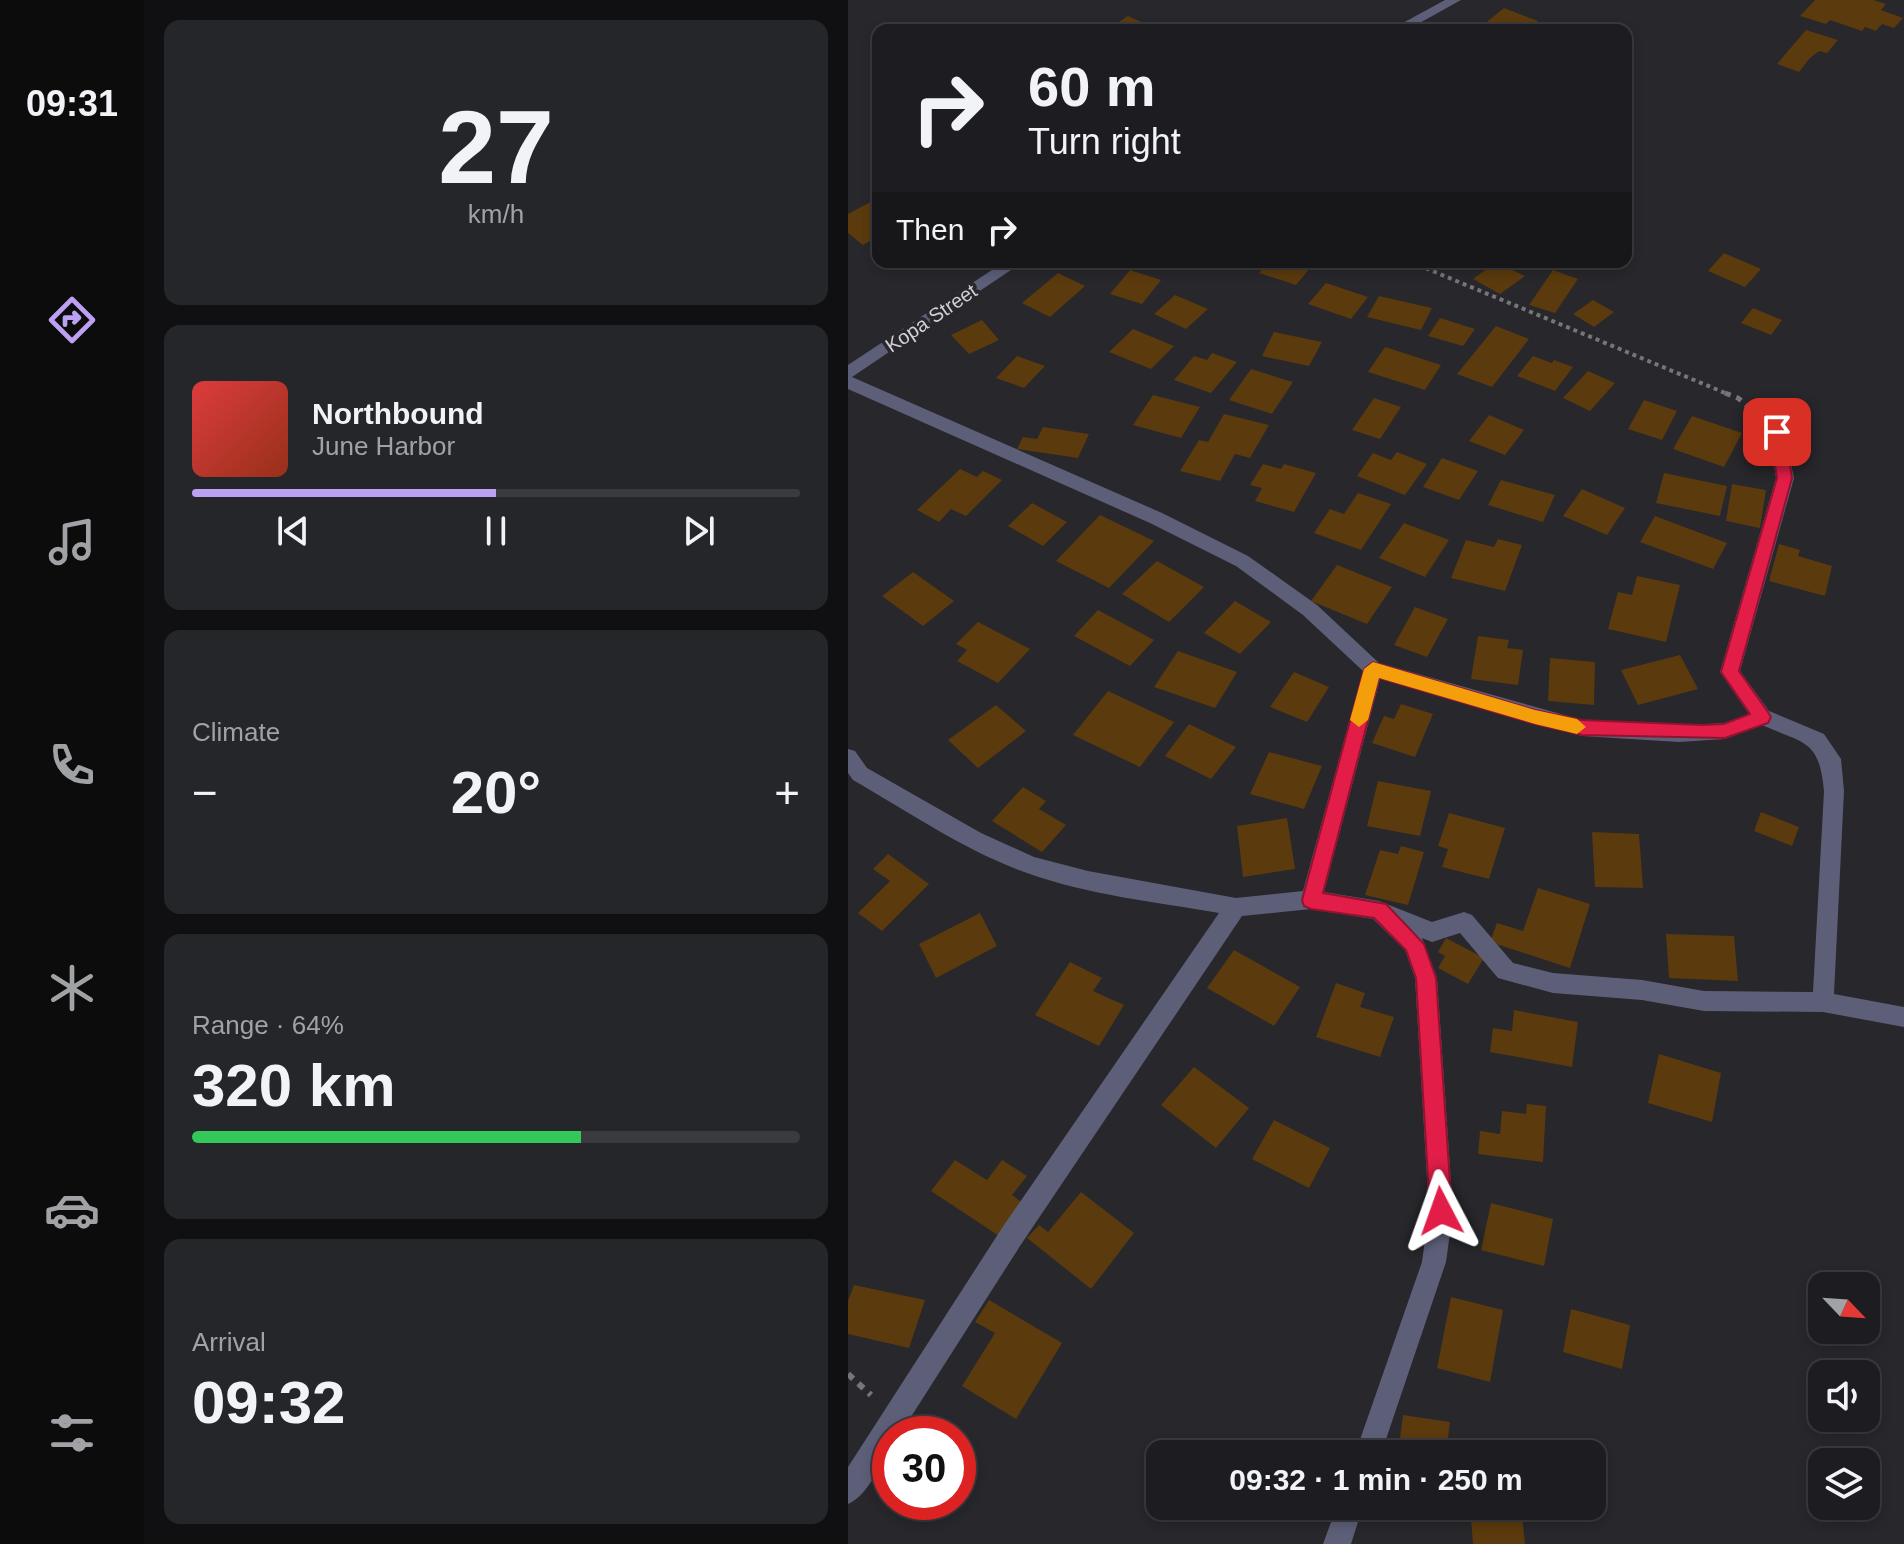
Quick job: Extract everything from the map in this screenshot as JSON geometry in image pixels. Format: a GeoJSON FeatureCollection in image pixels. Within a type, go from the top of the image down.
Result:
{"type":"FeatureCollection","features":[{"type":"Feature","properties":{"kind":"street"},"geometry":{"type":"LineString","coordinates":[[1409,24],[1455,0]]}},
{"type":"Feature","properties":{"kind":"street","name":"Kopa Street"},"geometry":{"type":"LineString","coordinates":[[848,373],[1006,268]]}},
{"type":"Feature","properties":{"kind":"street"},"geometry":{"type":"LineString","coordinates":[[848,382],[1156,518],[1242,561],[1310,610],[1373,669],[1582,728],[1679,734],[1725,731],[1762,717]]}},
{"type":"Feature","properties":{"kind":"street"},"geometry":{"type":"LineString","coordinates":[[1777,432],[1785,478],[1730,672],[1762,717],[1817,740],[1831,759],[1834,791],[1823,1002]]}},
{"type":"Feature","properties":{"kind":"street"},"geometry":{"type":"LineString","coordinates":[[1311,900],[1373,669]]}},
{"type":"Feature","properties":{"kind":"street"},"geometry":{"type":"LineString","coordinates":[[852,773],[974,839],[1030,865],[1088,880],[1236,907],[1311,900],[1379,910],[1432,932],[1464,922],[1506,971],[1553,983],[1642,990],[1704,1001],[1746,1004],[1823,1002],[1904,1017]]}},
{"type":"Feature","properties":{"kind":"street"},"geometry":{"type":"LineString","coordinates":[[848,1491],[1011,1237],[1236,907]]}},
{"type":"Feature","properties":{"kind":"street"},"geometry":{"type":"LineString","coordinates":[[1373,1440],[1434,1262],[1441,1211],[1426,978],[1414,944],[1379,910]]}},
{"type":"Feature","properties":{"kind":"street"},"geometry":{"type":"LineString","coordinates":[[1337,1544],[1345,1520]]}},
{"type":"Feature","properties":{"kind":"path"},"geometry":{"type":"LineString","coordinates":[[1425,268],[1738,398],[1777,432]]}},
{"type":"Feature","properties":{"kind":"building"},"geometry":{"type":"Polygon","coordinates":[[[1815,0],[1873,0],[1886,4],[1881,10],[1903,18],[1894,28],[1882,24],[1876,31],[1865,27],[1862,31],[1830,20],[1826,24],[1800,16],[1815,0]]]}},
{"type":"Feature","properties":{"kind":"building"},"geometry":{"type":"Polygon","coordinates":[[[1504,8],[1538,21],[1534,24],[1484,24],[1504,8]]]}},
{"type":"Feature","properties":{"kind":"building"},"geometry":{"type":"Polygon","coordinates":[[[1128,16],[1145,24],[1116,24],[1128,16]]]}},
{"type":"Feature","properties":{"kind":"building"},"geometry":{"type":"Polygon","coordinates":[[[1806,30],[1838,40],[1827,53],[1819,51],[1810,58],[1799,72],[1777,64],[1806,30]]]}},
{"type":"Feature","properties":{"kind":"building"},"geometry":{"type":"Polygon","coordinates":[[[872,201],[872,240],[863,245],[848,233],[848,214],[872,201]]]}},
{"type":"Feature","properties":{"kind":"building"},"geometry":{"type":"Polygon","coordinates":[[[1724,253],[1761,269],[1745,287],[1708,271],[1724,253]]]}},
{"type":"Feature","properties":{"kind":"building"},"geometry":{"type":"Polygon","coordinates":[[[1263,268],[1310,268],[1296,285],[1259,273],[1263,268]]]}},
{"type":"Feature","properties":{"kind":"building"},"geometry":{"type":"Polygon","coordinates":[[[1488,268],[1508,268],[1525,276],[1500,294],[1473,279],[1488,268]]]}},
{"type":"Feature","properties":{"kind":"building"},"geometry":{"type":"Polygon","coordinates":[[[1130,270],[1161,280],[1142,304],[1110,294],[1130,270]]]}},
{"type":"Feature","properties":{"kind":"building"},"geometry":{"type":"Polygon","coordinates":[[[1553,270],[1578,279],[1555,313],[1529,305],[1553,270]]]}},
{"type":"Feature","properties":{"kind":"building"},"geometry":{"type":"Polygon","coordinates":[[[1058,273],[1085,286],[1050,317],[1022,303],[1058,273]]]}},
{"type":"Feature","properties":{"kind":"building"},"geometry":{"type":"Polygon","coordinates":[[[1326,283],[1368,297],[1351,319],[1308,304],[1326,283]]]}},
{"type":"Feature","properties":{"kind":"building"},"geometry":{"type":"Polygon","coordinates":[[[1175,295],[1208,309],[1186,329],[1154,314],[1175,295]]]}},
{"type":"Feature","properties":{"kind":"building"},"geometry":{"type":"Polygon","coordinates":[[[1379,296],[1432,308],[1421,330],[1367,317],[1379,296]]]}},
{"type":"Feature","properties":{"kind":"building"},"geometry":{"type":"Polygon","coordinates":[[[1593,300],[1614,312],[1594,327],[1573,314],[1593,300]]]}},
{"type":"Feature","properties":{"kind":"building"},"geometry":{"type":"Polygon","coordinates":[[[1753,308],[1782,320],[1771,335],[1741,323],[1753,308]]]}},
{"type":"Feature","properties":{"kind":"building"},"geometry":{"type":"Polygon","coordinates":[[[1440,318],[1475,329],[1463,346],[1428,336],[1440,318]]]}},
{"type":"Feature","properties":{"kind":"building"},"geometry":{"type":"Polygon","coordinates":[[[982,320],[999,340],[969,354],[951,335],[982,320]]]}},
{"type":"Feature","properties":{"kind":"building"},"geometry":{"type":"Polygon","coordinates":[[[1496,326],[1529,339],[1492,387],[1457,374],[1496,326]]]}},
{"type":"Feature","properties":{"kind":"building"},"geometry":{"type":"Polygon","coordinates":[[[1133,329],[1174,346],[1151,369],[1109,352],[1133,329]]]}},
{"type":"Feature","properties":{"kind":"building"},"geometry":{"type":"Polygon","coordinates":[[[1274,332],[1322,342],[1309,366],[1262,356],[1274,332]]]}},
{"type":"Feature","properties":{"kind":"building"},"geometry":{"type":"Polygon","coordinates":[[[1385,347],[1441,365],[1425,390],[1368,372],[1385,347]]]}},
{"type":"Feature","properties":{"kind":"building"},"geometry":{"type":"Polygon","coordinates":[[[1212,353],[1237,362],[1211,393],[1174,380],[1194,356],[1207,360],[1212,353]]]}},
{"type":"Feature","properties":{"kind":"building"},"geometry":{"type":"Polygon","coordinates":[[[1017,356],[1045,366],[1024,388],[996,378],[1017,356]]]}},
{"type":"Feature","properties":{"kind":"building"},"geometry":{"type":"Polygon","coordinates":[[[1533,356],[1573,367],[1555,391],[1517,376],[1533,356]]]}},
{"type":"Feature","properties":{"kind":"building"},"geometry":{"type":"Polygon","coordinates":[[[1251,369],[1293,382],[1272,414],[1229,400],[1251,369]]]}},
{"type":"Feature","properties":{"kind":"building"},"geometry":{"type":"Polygon","coordinates":[[[1588,371],[1615,383],[1590,411],[1563,398],[1588,371]]]}},
{"type":"Feature","properties":{"kind":"building"},"geometry":{"type":"Polygon","coordinates":[[[1153,395],[1200,407],[1181,438],[1133,425],[1153,395]]]}},
{"type":"Feature","properties":{"kind":"building"},"geometry":{"type":"Polygon","coordinates":[[[1374,398],[1401,407],[1380,439],[1352,430],[1374,398]]]}},
{"type":"Feature","properties":{"kind":"building"},"geometry":{"type":"Polygon","coordinates":[[[1644,400],[1677,411],[1662,440],[1628,429],[1644,400]]]}},
{"type":"Feature","properties":{"kind":"building"},"geometry":{"type":"Polygon","coordinates":[[[1224,414],[1269,425],[1250,458],[1235,454],[1220,481],[1180,471],[1199,440],[1208,442],[1224,414]]]}},
{"type":"Feature","properties":{"kind":"building"},"geometry":{"type":"Polygon","coordinates":[[[1489,415],[1524,430],[1505,455],[1469,441],[1489,415]]]}},
{"type":"Feature","properties":{"kind":"building"},"geometry":{"type":"Polygon","coordinates":[[[1692,416],[1742,433],[1724,467],[1673,449],[1692,416]]]}},
{"type":"Feature","properties":{"kind":"building"},"geometry":{"type":"Polygon","coordinates":[[[1043,427],[1089,434],[1078,458],[1017,449],[1023,437],[1037,439],[1043,427]]]}},
{"type":"Feature","properties":{"kind":"building"},"geometry":{"type":"Polygon","coordinates":[[[1397,452],[1427,464],[1405,495],[1357,476],[1373,453],[1391,460],[1397,452]]]}},
{"type":"Feature","properties":{"kind":"building"},"geometry":{"type":"Polygon","coordinates":[[[1442,458],[1478,471],[1459,500],[1423,487],[1442,458]]]}},
{"type":"Feature","properties":{"kind":"building"},"geometry":{"type":"Polygon","coordinates":[[[1263,464],[1281,469],[1284,464],[1316,473],[1294,512],[1255,501],[1262,488],[1250,485],[1263,464]]]}},
{"type":"Feature","properties":{"kind":"building"},"geometry":{"type":"Polygon","coordinates":[[[960,469],[977,477],[983,471],[1002,480],[966,516],[951,509],[939,522],[917,510],[960,469]]]}},
{"type":"Feature","properties":{"kind":"building"},"geometry":{"type":"Polygon","coordinates":[[[1664,473],[1727,486],[1720,516],[1656,503],[1664,473]]]}},
{"type":"Feature","properties":{"kind":"building"},"geometry":{"type":"Polygon","coordinates":[[[1501,480],[1555,495],[1543,522],[1488,505],[1501,480]]]}},
{"type":"Feature","properties":{"kind":"building"},"geometry":{"type":"Polygon","coordinates":[[[1732,484],[1766,490],[1760,528],[1726,521],[1732,484]]]}},
{"type":"Feature","properties":{"kind":"building"},"geometry":{"type":"Polygon","coordinates":[[[1582,489],[1625,508],[1607,535],[1563,516],[1582,489]]]}},
{"type":"Feature","properties":{"kind":"building"},"geometry":{"type":"Polygon","coordinates":[[[1358,493],[1391,504],[1361,550],[1314,533],[1330,509],[1344,514],[1358,493]]]}},
{"type":"Feature","properties":{"kind":"building"},"geometry":{"type":"Polygon","coordinates":[[[1032,503],[1067,522],[1043,546],[1008,526],[1032,503]]]}},
{"type":"Feature","properties":{"kind":"building"},"geometry":{"type":"Polygon","coordinates":[[[1100,515],[1154,541],[1109,588],[1056,561],[1100,515]]]}},
{"type":"Feature","properties":{"kind":"building"},"geometry":{"type":"Polygon","coordinates":[[[1655,516],[1727,543],[1713,569],[1640,542],[1655,516]]]}},
{"type":"Feature","properties":{"kind":"building"},"geometry":{"type":"Polygon","coordinates":[[[1404,523],[1449,540],[1425,577],[1379,558],[1404,523]]]}},
{"type":"Feature","properties":{"kind":"building"},"geometry":{"type":"Polygon","coordinates":[[[1498,539],[1522,545],[1505,591],[1451,578],[1466,540],[1494,547],[1498,539]]]}},
{"type":"Feature","properties":{"kind":"building"},"geometry":{"type":"Polygon","coordinates":[[[1779,544],[1800,550],[1798,556],[1832,566],[1825,596],[1769,581],[1779,544]]]}},
{"type":"Feature","properties":{"kind":"building"},"geometry":{"type":"Polygon","coordinates":[[[1157,561],[1204,587],[1169,622],[1122,594],[1157,561]]]}},
{"type":"Feature","properties":{"kind":"building"},"geometry":{"type":"Polygon","coordinates":[[[1337,565],[1392,587],[1367,624],[1311,601],[1337,565]]]}},
{"type":"Feature","properties":{"kind":"building"},"geometry":{"type":"Polygon","coordinates":[[[913,572],[954,601],[923,626],[882,596],[913,572]]]}},
{"type":"Feature","properties":{"kind":"building"},"geometry":{"type":"Polygon","coordinates":[[[1637,576],[1680,585],[1666,642],[1608,629],[1618,592],[1632,595],[1637,576]]]}},
{"type":"Feature","properties":{"kind":"building"},"geometry":{"type":"Polygon","coordinates":[[[1235,601],[1271,622],[1240,654],[1204,633],[1235,601]]]}},
{"type":"Feature","properties":{"kind":"building"},"geometry":{"type":"Polygon","coordinates":[[[1415,607],[1448,619],[1427,657],[1394,645],[1415,607]]]}},
{"type":"Feature","properties":{"kind":"building"},"geometry":{"type":"Polygon","coordinates":[[[1098,610],[1154,640],[1130,666],[1074,636],[1098,610]]]}},
{"type":"Feature","properties":{"kind":"building"},"geometry":{"type":"Polygon","coordinates":[[[978,622],[1030,649],[998,683],[957,661],[967,650],[956,644],[978,622]]]}},
{"type":"Feature","properties":{"kind":"building"},"geometry":{"type":"Polygon","coordinates":[[[1478,636],[1509,640],[1507,648],[1523,650],[1518,685],[1471,679],[1478,636]]]}},
{"type":"Feature","properties":{"kind":"building"},"geometry":{"type":"Polygon","coordinates":[[[1178,651],[1237,672],[1215,708],[1154,687],[1178,651]]]}},
{"type":"Feature","properties":{"kind":"building"},"geometry":{"type":"Polygon","coordinates":[[[1680,655],[1698,689],[1638,705],[1621,670],[1680,655]]]}},
{"type":"Feature","properties":{"kind":"building"},"geometry":{"type":"Polygon","coordinates":[[[1550,658],[1595,662],[1594,705],[1548,701],[1550,658]]]}},
{"type":"Feature","properties":{"kind":"building"},"geometry":{"type":"Polygon","coordinates":[[[1294,672],[1329,687],[1307,722],[1270,707],[1294,672]]]}},
{"type":"Feature","properties":{"kind":"building"},"geometry":{"type":"Polygon","coordinates":[[[1108,691],[1174,722],[1140,767],[1073,735],[1108,691]]]}},
{"type":"Feature","properties":{"kind":"building"},"geometry":{"type":"Polygon","coordinates":[[[1401,704],[1433,714],[1415,757],[1372,743],[1384,716],[1394,719],[1401,704]]]}},
{"type":"Feature","properties":{"kind":"building"},"geometry":{"type":"Polygon","coordinates":[[[996,705],[1026,731],[978,768],[948,740],[996,705]]]}},
{"type":"Feature","properties":{"kind":"building"},"geometry":{"type":"Polygon","coordinates":[[[1189,724],[1236,747],[1211,779],[1165,756],[1189,724]]]}},
{"type":"Feature","properties":{"kind":"building"},"geometry":{"type":"Polygon","coordinates":[[[1269,752],[1322,766],[1304,809],[1250,794],[1269,752]]]}},
{"type":"Feature","properties":{"kind":"building"},"geometry":{"type":"Polygon","coordinates":[[[1378,781],[1431,791],[1420,836],[1367,826],[1378,781]]]}},
{"type":"Feature","properties":{"kind":"building"},"geometry":{"type":"Polygon","coordinates":[[[1023,787],[1046,801],[1039,809],[1066,825],[1042,852],[992,821],[1023,787]]]}},
{"type":"Feature","properties":{"kind":"building"},"geometry":{"type":"Polygon","coordinates":[[[1761,812],[1799,827],[1792,846],[1754,831],[1761,812]]]}},
{"type":"Feature","properties":{"kind":"building"},"geometry":{"type":"Polygon","coordinates":[[[1449,813],[1505,828],[1489,879],[1442,867],[1448,849],[1438,846],[1449,813]]]}},
{"type":"Feature","properties":{"kind":"building"},"geometry":{"type":"Polygon","coordinates":[[[1287,818],[1295,869],[1243,877],[1237,826],[1287,818]]]}},
{"type":"Feature","properties":{"kind":"building"},"geometry":{"type":"Polygon","coordinates":[[[1592,832],[1639,834],[1643,888],[1595,887],[1592,832]]]}},
{"type":"Feature","properties":{"kind":"building"},"geometry":{"type":"Polygon","coordinates":[[[1401,846],[1424,852],[1408,905],[1365,895],[1380,850],[1398,854],[1401,846]]]}},
{"type":"Feature","properties":{"kind":"building"},"geometry":{"type":"Polygon","coordinates":[[[888,854],[929,884],[882,931],[858,913],[890,881],[873,869],[888,854]]]}},
{"type":"Feature","properties":{"kind":"building"},"geometry":{"type":"Polygon","coordinates":[[[1538,888],[1590,904],[1570,968],[1490,942],[1497,923],[1523,931],[1538,888]]]}},
{"type":"Feature","properties":{"kind":"building"},"geometry":{"type":"Polygon","coordinates":[[[980,913],[997,946],[936,978],[919,944],[980,913]]]}},
{"type":"Feature","properties":{"kind":"building"},"geometry":{"type":"Polygon","coordinates":[[[1666,934],[1734,936],[1738,981],[1669,978],[1666,934]]]}},
{"type":"Feature","properties":{"kind":"building"},"geometry":{"type":"Polygon","coordinates":[[[1446,938],[1484,958],[1468,984],[1438,968],[1445,956],[1438,952],[1446,938]]]}},
{"type":"Feature","properties":{"kind":"building"},"geometry":{"type":"Polygon","coordinates":[[[1234,950],[1300,987],[1274,1026],[1207,988],[1234,950]]]}},
{"type":"Feature","properties":{"kind":"building"},"geometry":{"type":"Polygon","coordinates":[[[1070,962],[1102,978],[1093,991],[1124,1005],[1099,1046],[1035,1015],[1070,962]]]}},
{"type":"Feature","properties":{"kind":"building"},"geometry":{"type":"Polygon","coordinates":[[[1336,983],[1365,993],[1360,1007],[1394,1017],[1380,1057],[1316,1037],[1336,983]]]}},
{"type":"Feature","properties":{"kind":"building"},"geometry":{"type":"Polygon","coordinates":[[[1514,1010],[1578,1022],[1572,1067],[1490,1052],[1493,1028],[1512,1031],[1514,1010]]]}},
{"type":"Feature","properties":{"kind":"building"},"geometry":{"type":"Polygon","coordinates":[[[1659,1054],[1721,1073],[1712,1122],[1648,1103],[1659,1054]]]}},
{"type":"Feature","properties":{"kind":"building"},"geometry":{"type":"Polygon","coordinates":[[[1194,1067],[1249,1108],[1216,1148],[1161,1105],[1194,1067]]]}},
{"type":"Feature","properties":{"kind":"building"},"geometry":{"type":"Polygon","coordinates":[[[1527,1104],[1546,1106],[1543,1162],[1478,1154],[1480,1131],[1500,1134],[1502,1111],[1526,1114],[1527,1104]]]}},
{"type":"Feature","properties":{"kind":"building"},"geometry":{"type":"Polygon","coordinates":[[[1274,1120],[1330,1148],[1309,1188],[1252,1159],[1274,1120]]]}},
{"type":"Feature","properties":{"kind":"building"},"geometry":{"type":"Polygon","coordinates":[[[955,1160],[987,1180],[1002,1160],[1027,1176],[1012,1195],[1023,1203],[999,1236],[931,1191],[955,1160]]]}},
{"type":"Feature","properties":{"kind":"building"},"geometry":{"type":"Polygon","coordinates":[[[1081,1192],[1134,1233],[1091,1289],[1027,1238],[1039,1225],[1048,1232],[1081,1192]]]}},
{"type":"Feature","properties":{"kind":"building"},"geometry":{"type":"Polygon","coordinates":[[[1491,1203],[1553,1219],[1544,1266],[1481,1250],[1491,1203]]]}},
{"type":"Feature","properties":{"kind":"building"},"geometry":{"type":"Polygon","coordinates":[[[854,1285],[925,1300],[909,1348],[848,1334],[848,1301],[854,1285]]]}},
{"type":"Feature","properties":{"kind":"building"},"geometry":{"type":"Polygon","coordinates":[[[1451,1297],[1503,1310],[1490,1382],[1437,1368],[1451,1297]]]}},
{"type":"Feature","properties":{"kind":"building"},"geometry":{"type":"Polygon","coordinates":[[[989,1300],[1062,1343],[1016,1419],[962,1386],[995,1333],[975,1322],[989,1300]]]}},
{"type":"Feature","properties":{"kind":"building"},"geometry":{"type":"Polygon","coordinates":[[[1571,1309],[1630,1325],[1622,1369],[1563,1352],[1571,1309]]]}},
{"type":"Feature","properties":{"kind":"building"},"geometry":{"type":"Polygon","coordinates":[[[1403,1415],[1450,1422],[1448,1440],[1400,1440],[1403,1415]]]}},
{"type":"Feature","properties":{"kind":"building"},"geometry":{"type":"Polygon","coordinates":[[[1471,1520],[1522,1520],[1525,1544],[1473,1544],[1471,1520]]]}},
{"type":"Feature","properties":{"kind":"slow traffic"},"geometry":{"type":"LineString","coordinates":[[1359,720],[1373,669],[1577,727]]}},
{"type":"Feature","properties":{"kind":"route"},"geometry":{"type":"LineString","coordinates":[[1441,1211],[1426,978],[1414,944],[1379,910],[1311,900],[1373,669],[1582,728],[1679,734],[1725,731],[1762,717],[1730,672],[1785,478],[1777,432]]}}]}
